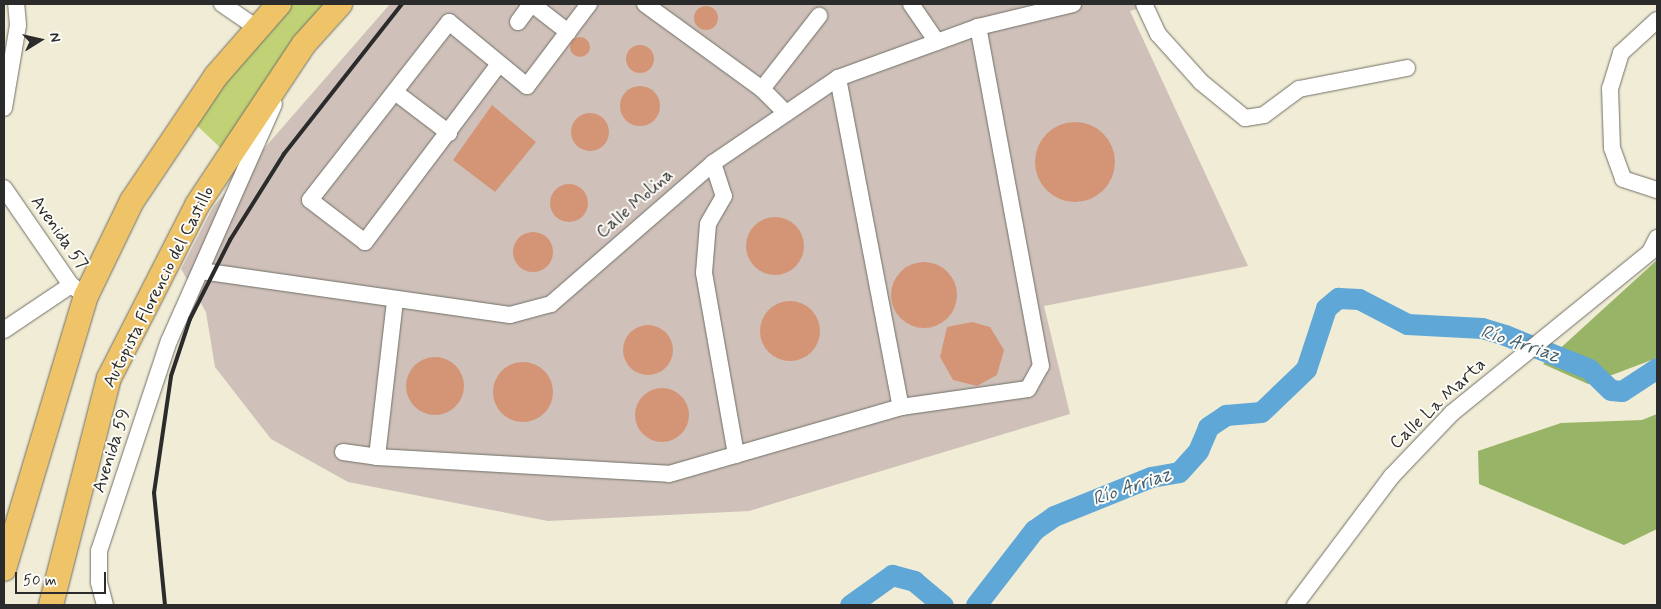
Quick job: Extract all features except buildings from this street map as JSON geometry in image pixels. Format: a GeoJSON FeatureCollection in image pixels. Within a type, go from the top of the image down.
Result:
{"type":"FeatureCollection","features":[{"type":"Feature","properties":{"kind":"highway"},"geometry":{"type":"LineString","coordinates":[[4,569],[79,291],[132,200],[216,76],[279,4]]}},
{"type":"Feature","properties":{"kind":"highway","name":"Autopista Florencio del Castillo"},"geometry":{"type":"LineString","coordinates":[[51,605],[109,378],[196,205],[290,65],[340,4]]}},
{"type":"Feature","properties":{"kind":"street"},"geometry":{"type":"LineString","coordinates":[[4,108],[18,25],[16,4]]}},
{"type":"Feature","properties":{"kind":"street"},"geometry":{"type":"LineString","coordinates":[[518,22],[532,4],[568,32]]}},
{"type":"Feature","properties":{"kind":"street"},"geometry":{"type":"LineString","coordinates":[[500,64],[365,242],[310,200],[448,22],[500,64],[527,86],[589,4]]}},
{"type":"Feature","properties":{"kind":"street"},"geometry":{"type":"LineString","coordinates":[[645,4],[762,89],[786,113]]}},
{"type":"Feature","properties":{"kind":"street"},"geometry":{"type":"LineString","coordinates":[[911,4],[937,42]]}},
{"type":"Feature","properties":{"kind":"street","name":"Calle Molina"},"geometry":{"type":"LineString","coordinates":[[201,271],[395,301],[510,315],[551,304],[713,163],[838,78],[978,27],[1073,4]]}},
{"type":"Feature","properties":{"kind":"street"},"geometry":{"type":"LineString","coordinates":[[1144,4],[1158,34],[1201,82],[1245,118],[1264,115],[1299,89],[1407,68]]}},
{"type":"Feature","properties":{"kind":"street"},"geometry":{"type":"LineString","coordinates":[[232,6],[257,28]]}},
{"type":"Feature","properties":{"kind":"street"},"geometry":{"type":"LineString","coordinates":[[762,89],[819,16]]}},
{"type":"Feature","properties":{"kind":"street"},"geometry":{"type":"LineString","coordinates":[[1657,20],[1621,53],[1610,88],[1612,148],[1623,179],[1657,190]]}},
{"type":"Feature","properties":{"kind":"street"},"geometry":{"type":"LineString","coordinates":[[344,452],[377,457],[669,474],[901,407],[1028,389],[1041,366],[978,27]]}},
{"type":"Feature","properties":{"kind":"street","name":"Avenida 59"},"geometry":{"type":"LineString","coordinates":[[105,605],[98,582],[99,552],[169,341],[290,65]]}},
{"type":"Feature","properties":{"kind":"street"},"geometry":{"type":"LineString","coordinates":[[838,78],[901,407]]}},
{"type":"Feature","properties":{"kind":"street"},"geometry":{"type":"LineString","coordinates":[[395,92],[449,133]]}},
{"type":"Feature","properties":{"kind":"street"},"geometry":{"type":"LineString","coordinates":[[713,163],[724,196],[708,224],[704,273],[736,455]]}},
{"type":"Feature","properties":{"kind":"street","name":"Avenida 57"},"geometry":{"type":"LineString","coordinates":[[4,188],[79,291]]}},
{"type":"Feature","properties":{"kind":"street","name":"Calle La Marta"},"geometry":{"type":"LineString","coordinates":[[1295,605],[1392,476],[1452,413],[1650,252],[1657,238]]}},
{"type":"Feature","properties":{"kind":"street"},"geometry":{"type":"LineString","coordinates":[[4,330],[79,291]]}},
{"type":"Feature","properties":{"kind":"street"},"geometry":{"type":"LineString","coordinates":[[377,457],[395,301]]}},
{"type":"Feature","properties":{"kind":"shaded area"},"geometry":{"type":"Polygon","coordinates":[[[390,4],[1154,4],[1130,11],[1248,266],[1044,306],[1070,414],[749,511],[548,521],[348,482],[271,439],[215,367],[206,312],[181,269],[213,207],[390,4]]]}},
{"type":"Feature","properties":{"kind":"green space"},"geometry":{"type":"Polygon","coordinates":[[[279,4],[340,4],[229,156],[188,117],[279,4]]]}},
{"type":"Feature","properties":{"kind":"green space"},"geometry":{"type":"Polygon","coordinates":[[[1657,260],[1657,358],[1588,384],[1543,364],[1657,260]]]}},
{"type":"Feature","properties":{"kind":"green space"},"geometry":{"type":"Polygon","coordinates":[[[1657,414],[1657,529],[1624,545],[1479,484],[1478,451],[1561,423],[1642,420],[1657,414]]]}},
{"type":"Feature","properties":{"kind":"waterway","name":"Río Arriaz"},"geometry":{"type":"LineString","coordinates":[[976,605],[1034,530],[1054,516],[1151,477],[1179,472],[1198,451],[1208,427],[1226,415],[1261,412],[1306,369],[1326,308],[1338,298],[1359,299],[1407,324],[1482,328],[1505,335],[1589,369],[1611,390],[1622,391],[1657,368]]}},
{"type":"Feature","properties":{"kind":"waterway","name":"Río Arriaz"},"geometry":{"type":"LineString","coordinates":[[850,605],[892,575],[914,581],[943,605]]}},
{"type":"Feature","properties":{"kind":"railway"},"geometry":{"type":"LineString","coordinates":[[165,605],[154,493],[171,376],[190,319],[230,240],[284,154],[402,4]]}}]}
